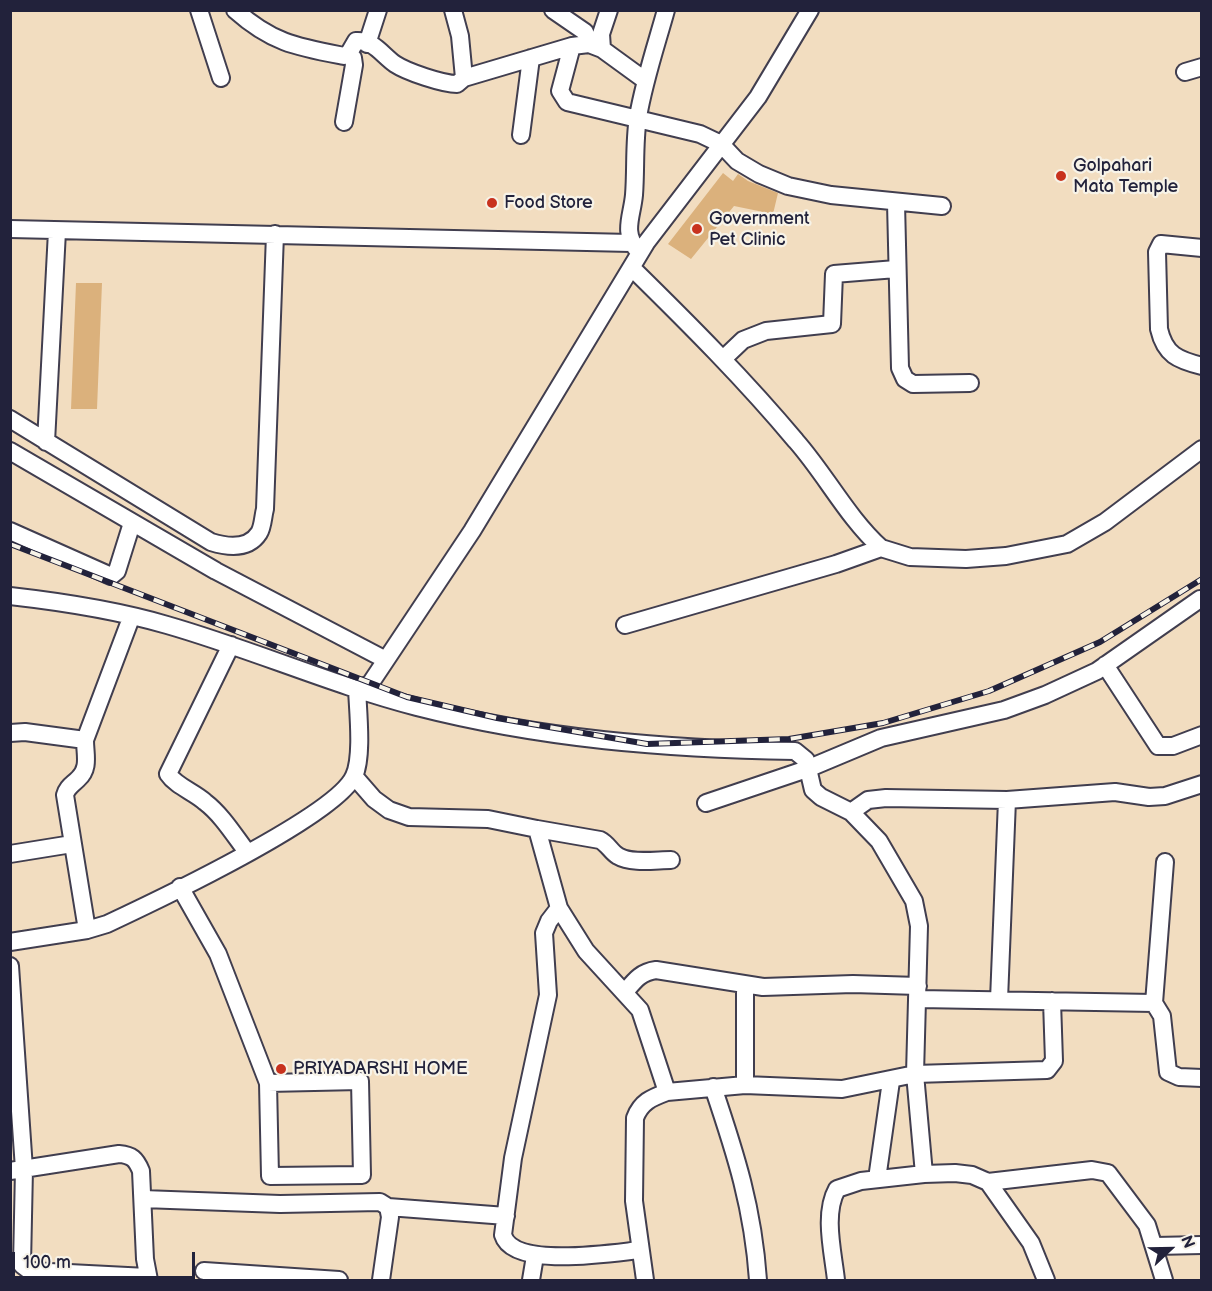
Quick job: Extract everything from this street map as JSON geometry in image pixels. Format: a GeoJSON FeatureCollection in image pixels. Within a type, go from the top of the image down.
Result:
{"type":"FeatureCollection","features":[{"type":"Feature","properties":{"kind":"street"},"geometry":{"type":"LineString","coordinates":[[235,10],[268,36],[290,44],[353,58],[354,65],[344,122]]}},
{"type":"Feature","properties":{"kind":"street"},"geometry":{"type":"LineString","coordinates":[[367,44],[378,10]]}},
{"type":"Feature","properties":{"kind":"street"},"geometry":{"type":"LineString","coordinates":[[453,10],[460,36],[464,78]]}},
{"type":"Feature","properties":{"kind":"street"},"geometry":{"type":"LineString","coordinates":[[553,10],[585,32],[595,47],[646,81]]}},
{"type":"Feature","properties":{"kind":"street"},"geometry":{"type":"LineString","coordinates":[[595,47],[609,10]]}},
{"type":"Feature","properties":{"kind":"street"},"geometry":{"type":"LineString","coordinates":[[666,10],[638,117],[633,165],[634,198],[628,228],[635,255],[798,443],[864,533],[881,548],[910,556],[956,559],[1006,556],[1066,544],[1105,522],[1202,449]]}},
{"type":"Feature","properties":{"kind":"street"},"geometry":{"type":"LineString","coordinates":[[357,689],[370,684],[472,531],[635,255],[758,97],[810,10]]}},
{"type":"Feature","properties":{"kind":"street"},"geometry":{"type":"LineString","coordinates":[[202,12],[221,78]]}},
{"type":"Feature","properties":{"kind":"street"},"geometry":{"type":"LineString","coordinates":[[347,56],[356,41],[383,51],[396,65],[433,79],[457,84],[464,78],[572,46],[595,47]]}},
{"type":"Feature","properties":{"kind":"street"},"geometry":{"type":"LineString","coordinates":[[572,46],[560,91],[563,100],[692,132],[721,144],[737,161],[759,174],[788,186],[831,195],[942,206]]}},
{"type":"Feature","properties":{"kind":"street"},"geometry":{"type":"LineString","coordinates":[[521,135],[531,58]]}},
{"type":"Feature","properties":{"kind":"street"},"geometry":{"type":"LineString","coordinates":[[1185,72],[1202,67]]}},
{"type":"Feature","properties":{"kind":"street"},"geometry":{"type":"LineString","coordinates":[[896,203],[897,348],[900,368],[905,379],[923,385],[970,383]]}},
{"type":"Feature","properties":{"kind":"street"},"geometry":{"type":"LineString","coordinates":[[10,229],[275,234],[635,255]]}},
{"type":"Feature","properties":{"kind":"street"},"geometry":{"type":"LineString","coordinates":[[46,442],[57,231]]}},
{"type":"Feature","properties":{"kind":"street"},"geometry":{"type":"LineString","coordinates":[[10,420],[211,542],[230,548],[246,543],[259,533],[265,509],[275,234]]}},
{"type":"Feature","properties":{"kind":"street"},"geometry":{"type":"LineString","coordinates":[[1202,248],[1168,242],[1161,244],[1157,252],[1161,342],[1176,359],[1202,366]]}},
{"type":"Feature","properties":{"kind":"street"},"geometry":{"type":"LineString","coordinates":[[723,359],[744,340],[766,331],[832,324],[831,279],[834,274],[896,269]]}},
{"type":"Feature","properties":{"kind":"street"},"geometry":{"type":"LineString","coordinates":[[10,451],[132,524],[386,660]]}},
{"type":"Feature","properties":{"kind":"street"},"geometry":{"type":"LineString","coordinates":[[10,531],[111,576],[117,572],[132,524]]}},
{"type":"Feature","properties":{"kind":"street"},"geometry":{"type":"LineString","coordinates":[[625,625],[836,564],[881,548]]}},
{"type":"Feature","properties":{"kind":"street"},"geometry":{"type":"LineString","coordinates":[[10,596],[92,607],[164,624],[357,689],[480,722],[556,735],[652,747],[795,751],[802,754],[813,790],[821,797],[851,812],[879,841],[914,901],[920,926],[915,1074],[924,1174]]}},
{"type":"Feature","properties":{"kind":"street"},"geometry":{"type":"LineString","coordinates":[[706,803],[807,769],[881,738],[926,726],[1004,711],[1045,695],[1105,665],[1200,599]]}},
{"type":"Feature","properties":{"kind":"street"},"geometry":{"type":"LineString","coordinates":[[87,930],[65,795],[67,789],[81,777],[84,770],[87,761],[85,740],[131,618]]}},
{"type":"Feature","properties":{"kind":"street"},"geometry":{"type":"LineString","coordinates":[[231,645],[168,774],[173,780],[207,803],[224,820],[247,852]]}},
{"type":"Feature","properties":{"kind":"street"},"geometry":{"type":"LineString","coordinates":[[1105,665],[1158,746],[1173,746],[1202,735]]}},
{"type":"Feature","properties":{"kind":"street"},"geometry":{"type":"LineString","coordinates":[[10,942],[87,930],[131,913],[312,817],[338,797],[354,776],[358,751],[357,689]]}},
{"type":"Feature","properties":{"kind":"street"},"geometry":{"type":"LineString","coordinates":[[10,733],[25,732],[85,740]]}},
{"type":"Feature","properties":{"kind":"street"},"geometry":{"type":"LineString","coordinates":[[354,776],[375,799],[389,810],[409,817],[488,819],[600,840],[607,843],[615,854],[625,859],[671,860]]}},
{"type":"Feature","properties":{"kind":"street"},"geometry":{"type":"LineString","coordinates":[[851,812],[868,800],[886,798],[1007,800],[1115,792],[1149,797],[1165,796],[1202,784]]}},
{"type":"Feature","properties":{"kind":"street"},"geometry":{"type":"LineString","coordinates":[[999,1000],[1007,800]]}},
{"type":"Feature","properties":{"kind":"street"},"geometry":{"type":"LineString","coordinates":[[537,829],[559,908],[586,951],[640,1010],[667,1092]]}},
{"type":"Feature","properties":{"kind":"street"},"geometry":{"type":"LineString","coordinates":[[10,854],[72,844]]}},
{"type":"Feature","properties":{"kind":"street"},"geometry":{"type":"LineString","coordinates":[[1166,862],[1154,1003],[1162,1016],[1168,1072],[1179,1077],[1202,1078]]}},
{"type":"Feature","properties":{"kind":"street"},"geometry":{"type":"LineString","coordinates":[[180,887],[218,954],[268,1083],[270,1176],[362,1175],[360,1081],[268,1083]]}},
{"type":"Feature","properties":{"kind":"street"},"geometry":{"type":"LineString","coordinates":[[559,908],[549,921],[544,933],[548,995],[515,1149],[503,1235],[505,1244],[513,1250],[535,1256],[640,1250]]}},
{"type":"Feature","properties":{"kind":"street"},"geometry":{"type":"LineString","coordinates":[[10,966],[17,1170],[21,1259],[24,1269],[148,1279],[141,1170],[136,1160],[128,1155],[17,1170]]}},
{"type":"Feature","properties":{"kind":"street"},"geometry":{"type":"LineString","coordinates":[[625,992],[636,977],[645,971],[656,970],[745,986],[852,984],[999,1000],[1154,1003]]}},
{"type":"Feature","properties":{"kind":"street"},"geometry":{"type":"LineString","coordinates":[[745,986],[745,1085]]}},
{"type":"Feature","properties":{"kind":"street"},"geometry":{"type":"LineString","coordinates":[[645,1281],[632,1163],[635,1118],[639,1107],[648,1099],[667,1092],[712,1087],[745,1085],[842,1089],[891,1081],[915,1074],[1047,1070],[1054,1061],[1053,1000]]}},
{"type":"Feature","properties":{"kind":"street"},"geometry":{"type":"LineString","coordinates":[[877,1179],[891,1081]]}},
{"type":"Feature","properties":{"kind":"street"},"geometry":{"type":"LineString","coordinates":[[712,1087],[744,1179],[751,1214],[758,1281]]}},
{"type":"Feature","properties":{"kind":"street"},"geometry":{"type":"LineString","coordinates":[[987,1182],[1092,1170],[1108,1173],[1147,1225],[1164,1281]]}},
{"type":"Feature","properties":{"kind":"street"},"geometry":{"type":"LineString","coordinates":[[836,1281],[831,1218],[832,1198],[837,1189],[846,1184],[877,1179],[955,1173],[972,1175],[987,1182],[1031,1243],[1046,1281]]}},
{"type":"Feature","properties":{"kind":"street"},"geometry":{"type":"LineString","coordinates":[[143,1199],[270,1204],[380,1202],[388,1207],[506,1216]]}},
{"type":"Feature","properties":{"kind":"street"},"geometry":{"type":"LineString","coordinates":[[381,1281],[390,1217],[388,1207]]}},
{"type":"Feature","properties":{"kind":"street"},"geometry":{"type":"LineString","coordinates":[[1155,1246],[1202,1245]]}},
{"type":"Feature","properties":{"kind":"street"},"geometry":{"type":"LineString","coordinates":[[531,1281],[535,1256]]}},
{"type":"Feature","properties":{"kind":"street"},"geometry":{"type":"LineString","coordinates":[[204,1271],[339,1281]]}},
{"type":"Feature","properties":{"kind":"building","name":"Government Pet Clinic"},"geometry":{"type":"Polygon","coordinates":[[[723,173],[733,181],[738,174],[748,181],[778,193],[773,214],[734,206],[691,259],[668,244],[723,173]]]}},
{"type":"Feature","properties":{"kind":"building"},"geometry":{"type":"Polygon","coordinates":[[[76,283],[102,283],[97,409],[71,409],[76,283]]]}},
{"type":"Feature","properties":{"kind":"railway"},"geometry":{"type":"LineString","coordinates":[[10,544],[407,697],[497,718],[647,744],[789,739],[883,723],[989,691],[1100,642],[1202,579]]}},
{"type":"Feature","properties":{"kind":"place","name":"Golpahari Mata Temple"},"geometry":{"type":"Point","coordinates":[1061,176]}},
{"type":"Feature","properties":{"kind":"place","name":"Food Store"},"geometry":{"type":"Point","coordinates":[492,203]}},
{"type":"Feature","properties":{"kind":"place","name":"Government Pet Clinic"},"geometry":{"type":"Point","coordinates":[697,229]}},
{"type":"Feature","properties":{"kind":"place","name":"PRIYADARSHI HOME"},"geometry":{"type":"Point","coordinates":[281,1069]}}]}
